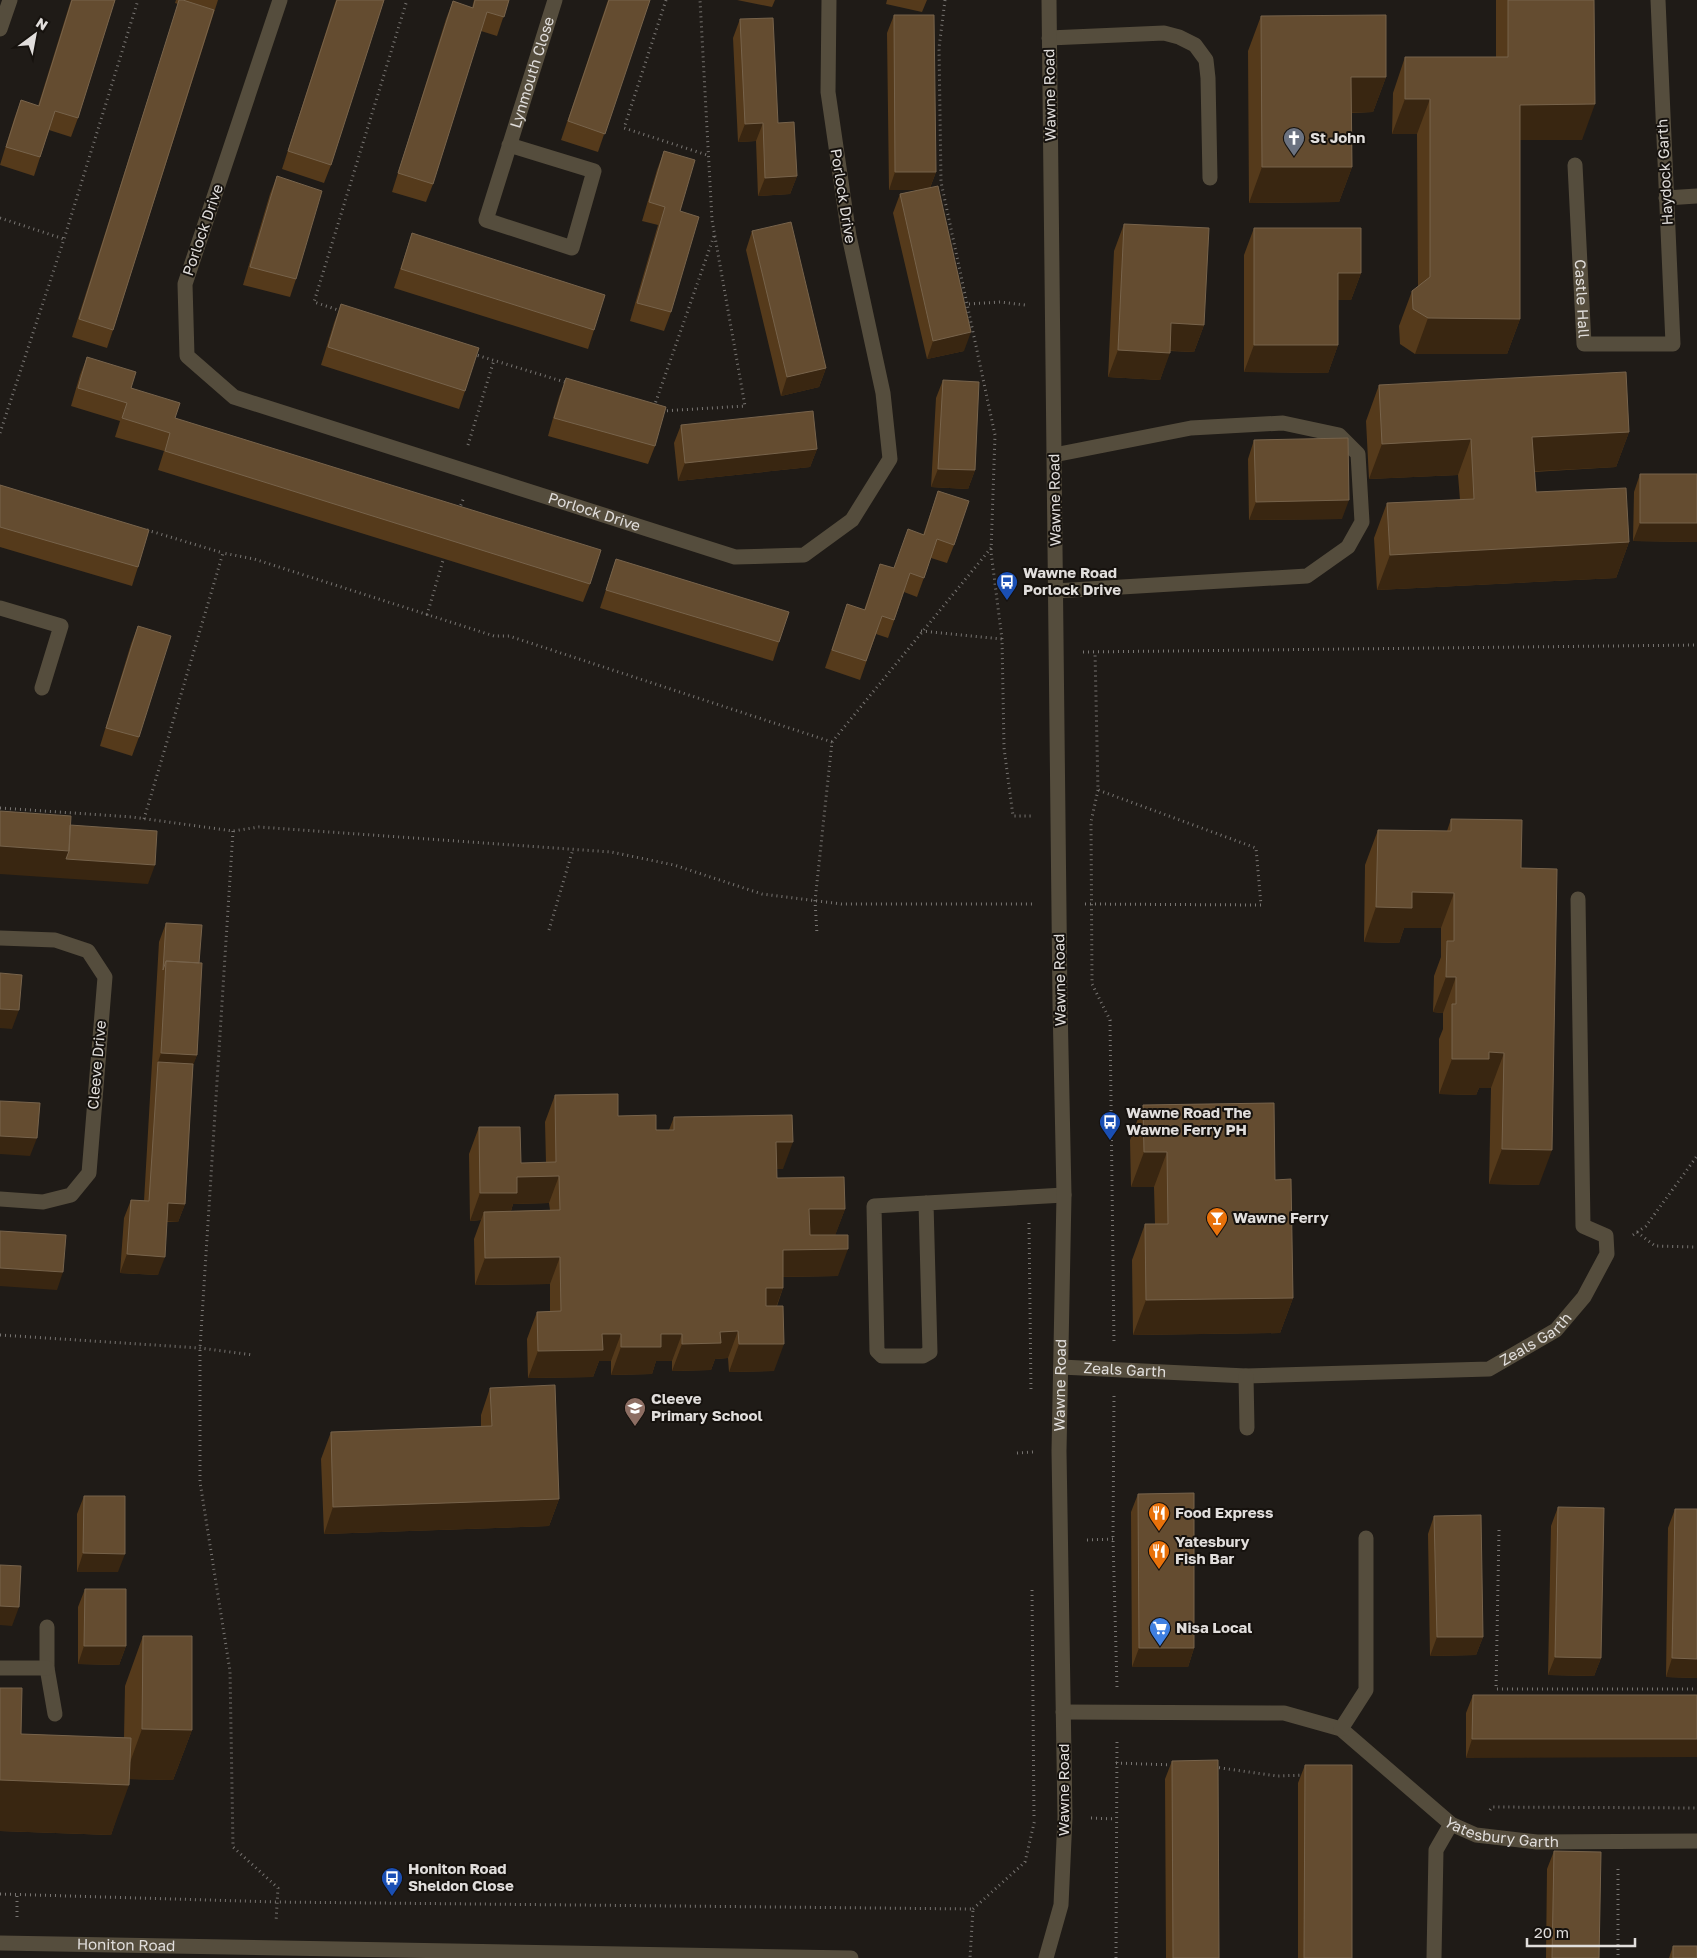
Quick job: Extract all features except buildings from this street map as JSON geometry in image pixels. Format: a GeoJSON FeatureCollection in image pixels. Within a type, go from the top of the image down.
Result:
{"type":"FeatureCollection","features":[{"type":"Feature","properties":{"kind":"street"},"geometry":{"type":"LineString","coordinates":[[0,29],[10,0]]}},
{"type":"Feature","properties":{"kind":"street","name":"Porlock Drive"},"geometry":{"type":"LineString","coordinates":[[280,0],[185,284],[187,356],[234,397],[735,557],[804,555],[852,520],[890,459],[883,393],[849,236],[828,92],[829,0]]}},
{"type":"Feature","properties":{"kind":"street","name":"Lynmouth Close"},"geometry":{"type":"LineString","coordinates":[[509,146],[594,171],[572,248],[486,220],[509,146],[555,0]]}},
{"type":"Feature","properties":{"kind":"street","name":"Wawne Road"},"geometry":{"type":"LineString","coordinates":[[1046,1958],[1061,1905],[1065,1817],[1058,1451],[1064,1195],[1048,0]]}},
{"type":"Feature","properties":{"kind":"street","name":"Haydock Garth"},"geometry":{"type":"LineString","coordinates":[[1658,0],[1673,344]]}},
{"type":"Feature","properties":{"kind":"street"},"geometry":{"type":"LineString","coordinates":[[1049,38],[1164,34],[1179,37],[1195,45],[1206,60],[1210,178]]}},
{"type":"Feature","properties":{"kind":"street","name":"Castle Hall"},"geometry":{"type":"LineString","coordinates":[[1575,164],[1584,344],[1673,344]]}},
{"type":"Feature","properties":{"kind":"street"},"geometry":{"type":"LineString","coordinates":[[1666,198],[1697,196]]}},
{"type":"Feature","properties":{"kind":"street"},"geometry":{"type":"LineString","coordinates":[[1054,455],[1191,428],[1283,423],[1339,435],[1358,454],[1362,522],[1348,548],[1307,576],[1056,591]]}},
{"type":"Feature","properties":{"kind":"street"},"geometry":{"type":"LineString","coordinates":[[0,608],[61,626],[42,688]]}},
{"type":"Feature","properties":{"kind":"street"},"geometry":{"type":"LineString","coordinates":[[1578,899],[1583,1226],[1606,1236],[1607,1254]]}},
{"type":"Feature","properties":{"kind":"street","name":"Cleeve Drive"},"geometry":{"type":"LineString","coordinates":[[0,938],[55,940],[88,951],[105,977],[89,1173],[71,1195],[43,1202],[0,1199]]}},
{"type":"Feature","properties":{"kind":"street"},"geometry":{"type":"LineString","coordinates":[[926,1203],[930,1352],[923,1356],[882,1356],[877,1350],[874,1206],[1064,1195]]}},
{"type":"Feature","properties":{"kind":"street","name":"Zeals Garth"},"geometry":{"type":"LineString","coordinates":[[1061,1367],[1246,1376],[1489,1369],[1556,1330],[1584,1297],[1607,1254]]}},
{"type":"Feature","properties":{"kind":"street"},"geometry":{"type":"LineString","coordinates":[[1246,1376],[1246,1428]]}},
{"type":"Feature","properties":{"kind":"street"},"geometry":{"type":"LineString","coordinates":[[1341,1729],[1366,1690],[1366,1538]]}},
{"type":"Feature","properties":{"kind":"street"},"geometry":{"type":"LineString","coordinates":[[47,1627],[47,1668],[55,1714]]}},
{"type":"Feature","properties":{"kind":"street"},"geometry":{"type":"LineString","coordinates":[[0,1668],[47,1668]]}},
{"type":"Feature","properties":{"kind":"street","name":"Yatesbury Garth"},"geometry":{"type":"LineString","coordinates":[[1063,1712],[1284,1713],[1341,1729],[1451,1824],[1476,1836],[1537,1842],[1697,1841]]}},
{"type":"Feature","properties":{"kind":"street"},"geometry":{"type":"LineString","coordinates":[[1434,1958],[1436,1850],[1451,1824]]}},
{"type":"Feature","properties":{"kind":"street","name":"Honiton Road"},"geometry":{"type":"LineString","coordinates":[[0,1943],[852,1958]]}},
{"type":"Feature","properties":{"kind":"street"},"geometry":{"type":"LineString","coordinates":[[1040,1958],[1046,1958]]}},
{"type":"Feature","properties":{"kind":"path"},"geometry":{"type":"LineString","coordinates":[[0,433],[64,239],[138,0]]}},
{"type":"Feature","properties":{"kind":"path"},"geometry":{"type":"LineString","coordinates":[[342,311],[314,302],[407,0]]}},
{"type":"Feature","properties":{"kind":"path"},"geometry":{"type":"LineString","coordinates":[[666,0],[624,128],[707,155]]}},
{"type":"Feature","properties":{"kind":"path"},"geometry":{"type":"LineString","coordinates":[[644,406],[658,411],[745,406],[714,235],[707,155],[700,0]]}},
{"type":"Feature","properties":{"kind":"path"},"geometry":{"type":"LineString","coordinates":[[945,0],[938,48],[942,182],[995,435],[991,547],[1002,639],[1004,748],[1013,816],[1058,817]]}},
{"type":"Feature","properties":{"kind":"path"},"geometry":{"type":"LineString","coordinates":[[0,218],[64,239]]}},
{"type":"Feature","properties":{"kind":"path"},"geometry":{"type":"LineString","coordinates":[[654,409],[714,235]]}},
{"type":"Feature","properties":{"kind":"path"},"geometry":{"type":"LineString","coordinates":[[969,304],[1000,302],[1052,309]]}},
{"type":"Feature","properties":{"kind":"path"},"geometry":{"type":"LineString","coordinates":[[465,351],[569,383]]}},
{"type":"Feature","properties":{"kind":"path"},"geometry":{"type":"LineString","coordinates":[[457,518],[466,471],[494,360]]}},
{"type":"Feature","properties":{"kind":"path"},"geometry":{"type":"LineString","coordinates":[[139,528],[223,553],[254,559],[494,636],[509,636],[832,742]]}},
{"type":"Feature","properties":{"kind":"path"},"geometry":{"type":"LineString","coordinates":[[817,934],[815,901],[832,742],[991,547]]}},
{"type":"Feature","properties":{"kind":"path"},"geometry":{"type":"LineString","coordinates":[[427,615],[446,551]]}},
{"type":"Feature","properties":{"kind":"path"},"geometry":{"type":"LineString","coordinates":[[144,819],[223,553]]}},
{"type":"Feature","properties":{"kind":"path"},"geometry":{"type":"LineString","coordinates":[[921,631],[1002,639]]}},
{"type":"Feature","properties":{"kind":"path"},"geometry":{"type":"LineString","coordinates":[[1056,652],[1697,645]]}},
{"type":"Feature","properties":{"kind":"path"},"geometry":{"type":"LineString","coordinates":[[1095,652],[1098,790],[1091,822],[1092,984],[1110,1020],[1115,1371],[1113,1539],[1117,1712],[1116,1958]]}},
{"type":"Feature","properties":{"kind":"path"},"geometry":{"type":"LineString","coordinates":[[1076,904],[1261,904],[1256,848],[1098,790]]}},
{"type":"Feature","properties":{"kind":"path"},"geometry":{"type":"LineString","coordinates":[[0,808],[144,819],[233,831],[259,827],[611,852],[674,865],[762,894],[841,904],[1036,904]]}},
{"type":"Feature","properties":{"kind":"path"},"geometry":{"type":"LineString","coordinates":[[233,831],[200,1348],[200,1482],[230,1671],[233,1847],[278,1888],[275,1947]]}},
{"type":"Feature","properties":{"kind":"path"},"geometry":{"type":"LineString","coordinates":[[549,930],[572,849]]}},
{"type":"Feature","properties":{"kind":"path"},"geometry":{"type":"LineString","coordinates":[[1607,1254],[1646,1226],[1697,1156]]}},
{"type":"Feature","properties":{"kind":"path"},"geometry":{"type":"LineString","coordinates":[[1637,1232],[1655,1246],[1697,1247]]}},
{"type":"Feature","properties":{"kind":"path"},"geometry":{"type":"LineString","coordinates":[[0,1335],[200,1348],[253,1354]]}},
{"type":"Feature","properties":{"kind":"path"},"geometry":{"type":"LineString","coordinates":[[1499,1530],[1496,1689],[1697,1688]]}},
{"type":"Feature","properties":{"kind":"path"},"geometry":{"type":"LineString","coordinates":[[1116,1763],[1174,1766]]}},
{"type":"Feature","properties":{"kind":"path"},"geometry":{"type":"LineString","coordinates":[[1212,1767],[1277,1776],[1313,1775]]}},
{"type":"Feature","properties":{"kind":"path"},"geometry":{"type":"LineString","coordinates":[[1476,1836],[1492,1806],[1697,1808]]}},
{"type":"Feature","properties":{"kind":"path"},"geometry":{"type":"LineString","coordinates":[[1618,1840],[1618,1958]]}},
{"type":"Feature","properties":{"kind":"path"},"geometry":{"type":"LineString","coordinates":[[0,1894],[277,1902],[385,1901],[973,1909],[970,1958]]}},
{"type":"Feature","properties":{"kind":"place","name":"St John"},"geometry":{"type":"Point","coordinates":[1294,157]}},
{"type":"Feature","properties":{"kind":"place","name":"Wawne Road Porlock Drive"},"geometry":{"type":"Point","coordinates":[1007,601]}},
{"type":"Feature","properties":{"kind":"place","name":"Wawne Road The Wawne Ferry PH"},"geometry":{"type":"Point","coordinates":[1110,1141]}},
{"type":"Feature","properties":{"kind":"place","name":"Wawne Ferry"},"geometry":{"type":"Point","coordinates":[1217,1237]}},
{"type":"Feature","properties":{"kind":"place","name":"Cleeve Primary School"},"geometry":{"type":"Point","coordinates":[635,1427]}},
{"type":"Feature","properties":{"kind":"place","name":"Food Express"},"geometry":{"type":"Point","coordinates":[1159,1532]}},
{"type":"Feature","properties":{"kind":"place","name":"Yatesbury Fish Bar"},"geometry":{"type":"Point","coordinates":[1159,1570]}},
{"type":"Feature","properties":{"kind":"place","name":"Nisa Local"},"geometry":{"type":"Point","coordinates":[1160,1647]}},
{"type":"Feature","properties":{"kind":"place","name":"Honiton Road Sheldon Close"},"geometry":{"type":"Point","coordinates":[392,1897]}}]}
